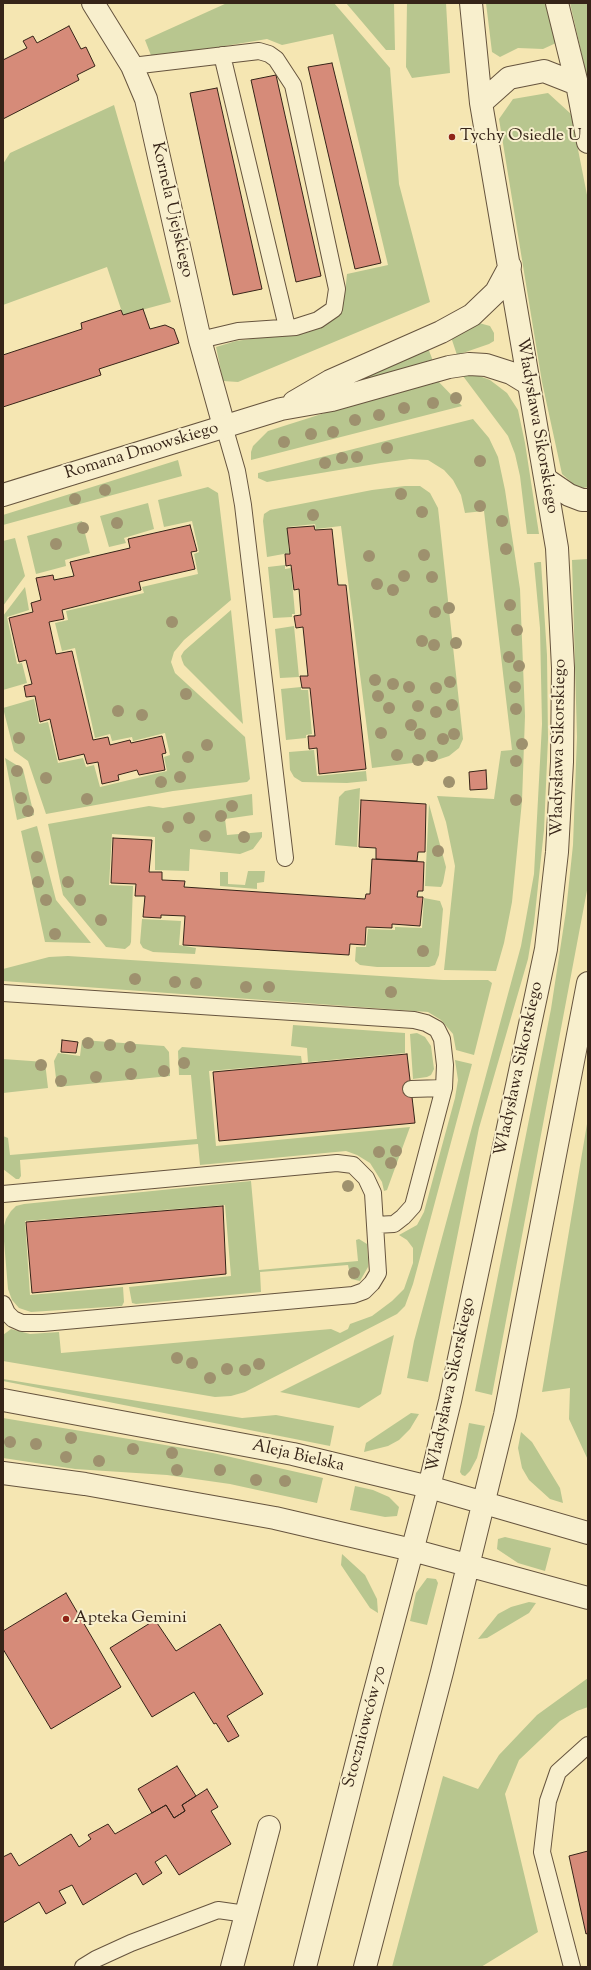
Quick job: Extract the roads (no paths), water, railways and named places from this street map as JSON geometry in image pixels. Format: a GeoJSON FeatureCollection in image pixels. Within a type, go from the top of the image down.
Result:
{"type":"FeatureCollection","features":[{"type":"Feature","properties":{"kind":"street","name":"Kornela Ujejskiego"},"geometry":{"type":"LineString","coordinates":[[93,3],[132,66],[146,99],[200,340],[224,426]]}},
{"type":"Feature","properties":{"kind":"street","name":"Władysława Sikorskiego"},"geometry":{"type":"LineString","coordinates":[[429,1487],[450,1401],[546,949],[555,867],[562,762],[563,668],[557,548],[547,480],[528,384],[510,266],[481,103],[471,3]]}},
{"type":"Feature","properties":{"kind":"street"},"geometry":{"type":"LineString","coordinates":[[557,3],[577,84],[588,142]]}},
{"type":"Feature","properties":{"kind":"street"},"geometry":{"type":"LineString","coordinates":[[481,103],[509,78],[544,71],[577,84]]}},
{"type":"Feature","properties":{"kind":"street","name":"Romana Dmowskiego"},"geometry":{"type":"LineString","coordinates":[[281,409],[330,381],[441,332],[472,315],[496,292],[510,266]]}},
{"type":"Feature","properties":{"kind":"street","name":"Romana Dmowskiego"},"geometry":{"type":"LineString","coordinates":[[3,495],[281,409],[332,400],[449,367],[470,364],[499,368],[511,373],[528,384]]}},
{"type":"Feature","properties":{"kind":"street"},"geometry":{"type":"LineString","coordinates":[[547,480],[569,496],[582,500],[588,500]]}},
{"type":"Feature","properties":{"kind":"street"},"geometry":{"type":"LineString","coordinates":[[365,1967],[484,1503],[505,1415],[588,983]]}},
{"type":"Feature","properties":{"kind":"street","name":"Aleja Bielska"},"geometry":{"type":"LineString","coordinates":[[3,1400],[293,1454],[429,1487],[588,1533]]}},
{"type":"Feature","properties":{"kind":"street"},"geometry":{"type":"LineString","coordinates":[[3,1473],[85,1484],[275,1518],[412,1550],[588,1598]]}},
{"type":"Feature","properties":{"kind":"street","name":"Stoczniowców 70"},"geometry":{"type":"LineString","coordinates":[[305,1967],[312,1932],[429,1487]]}},
{"type":"Feature","properties":{"kind":"street"},"geometry":{"type":"LineString","coordinates":[[232,1967],[269,1827]]}},
{"type":"Feature","properties":{"kind":"lane"},"geometry":{"type":"LineString","coordinates":[[132,66],[258,51],[269,54],[276,59],[294,84],[338,288],[334,309],[318,320],[296,327],[238,331],[200,340]]}},
{"type":"Feature","properties":{"kind":"lane"},"geometry":{"type":"LineString","coordinates":[[222,55],[287,327]]}},
{"type":"Feature","properties":{"kind":"lane"},"geometry":{"type":"LineString","coordinates":[[224,426],[237,471],[243,505],[285,858]]}},
{"type":"Feature","properties":{"kind":"lane"},"geometry":{"type":"LineString","coordinates":[[3,993],[414,1020],[426,1023],[437,1029],[442,1039],[445,1065],[444,1088],[413,1206],[404,1217],[394,1224],[375,1225]]}},
{"type":"Feature","properties":{"kind":"lane"},"geometry":{"type":"LineString","coordinates":[[411,1089],[444,1088]]}},
{"type":"Feature","properties":{"kind":"lane"},"geometry":{"type":"LineString","coordinates":[[3,1194],[337,1163],[353,1166],[366,1178],[372,1193],[378,1273],[372,1283],[364,1291],[353,1295],[43,1323],[22,1323],[13,1319],[7,1313],[3,1304]]}},
{"type":"Feature","properties":{"kind":"lane"},"geometry":{"type":"LineString","coordinates":[[572,1967],[542,1852],[548,1802],[558,1772],[588,1745]]}},
{"type":"Feature","properties":{"kind":"lane"},"geometry":{"type":"LineString","coordinates":[[83,1967],[96,1959],[131,1943],[218,1910],[246,1914]]}},
{"type":"Feature","properties":{"kind":"place","name":"Tychy Osiedle U"},"geometry":{"type":"Point","coordinates":[452,137]}},
{"type":"Feature","properties":{"kind":"place","name":"Apteka Gemini"},"geometry":{"type":"Point","coordinates":[66,1619]}}]}
